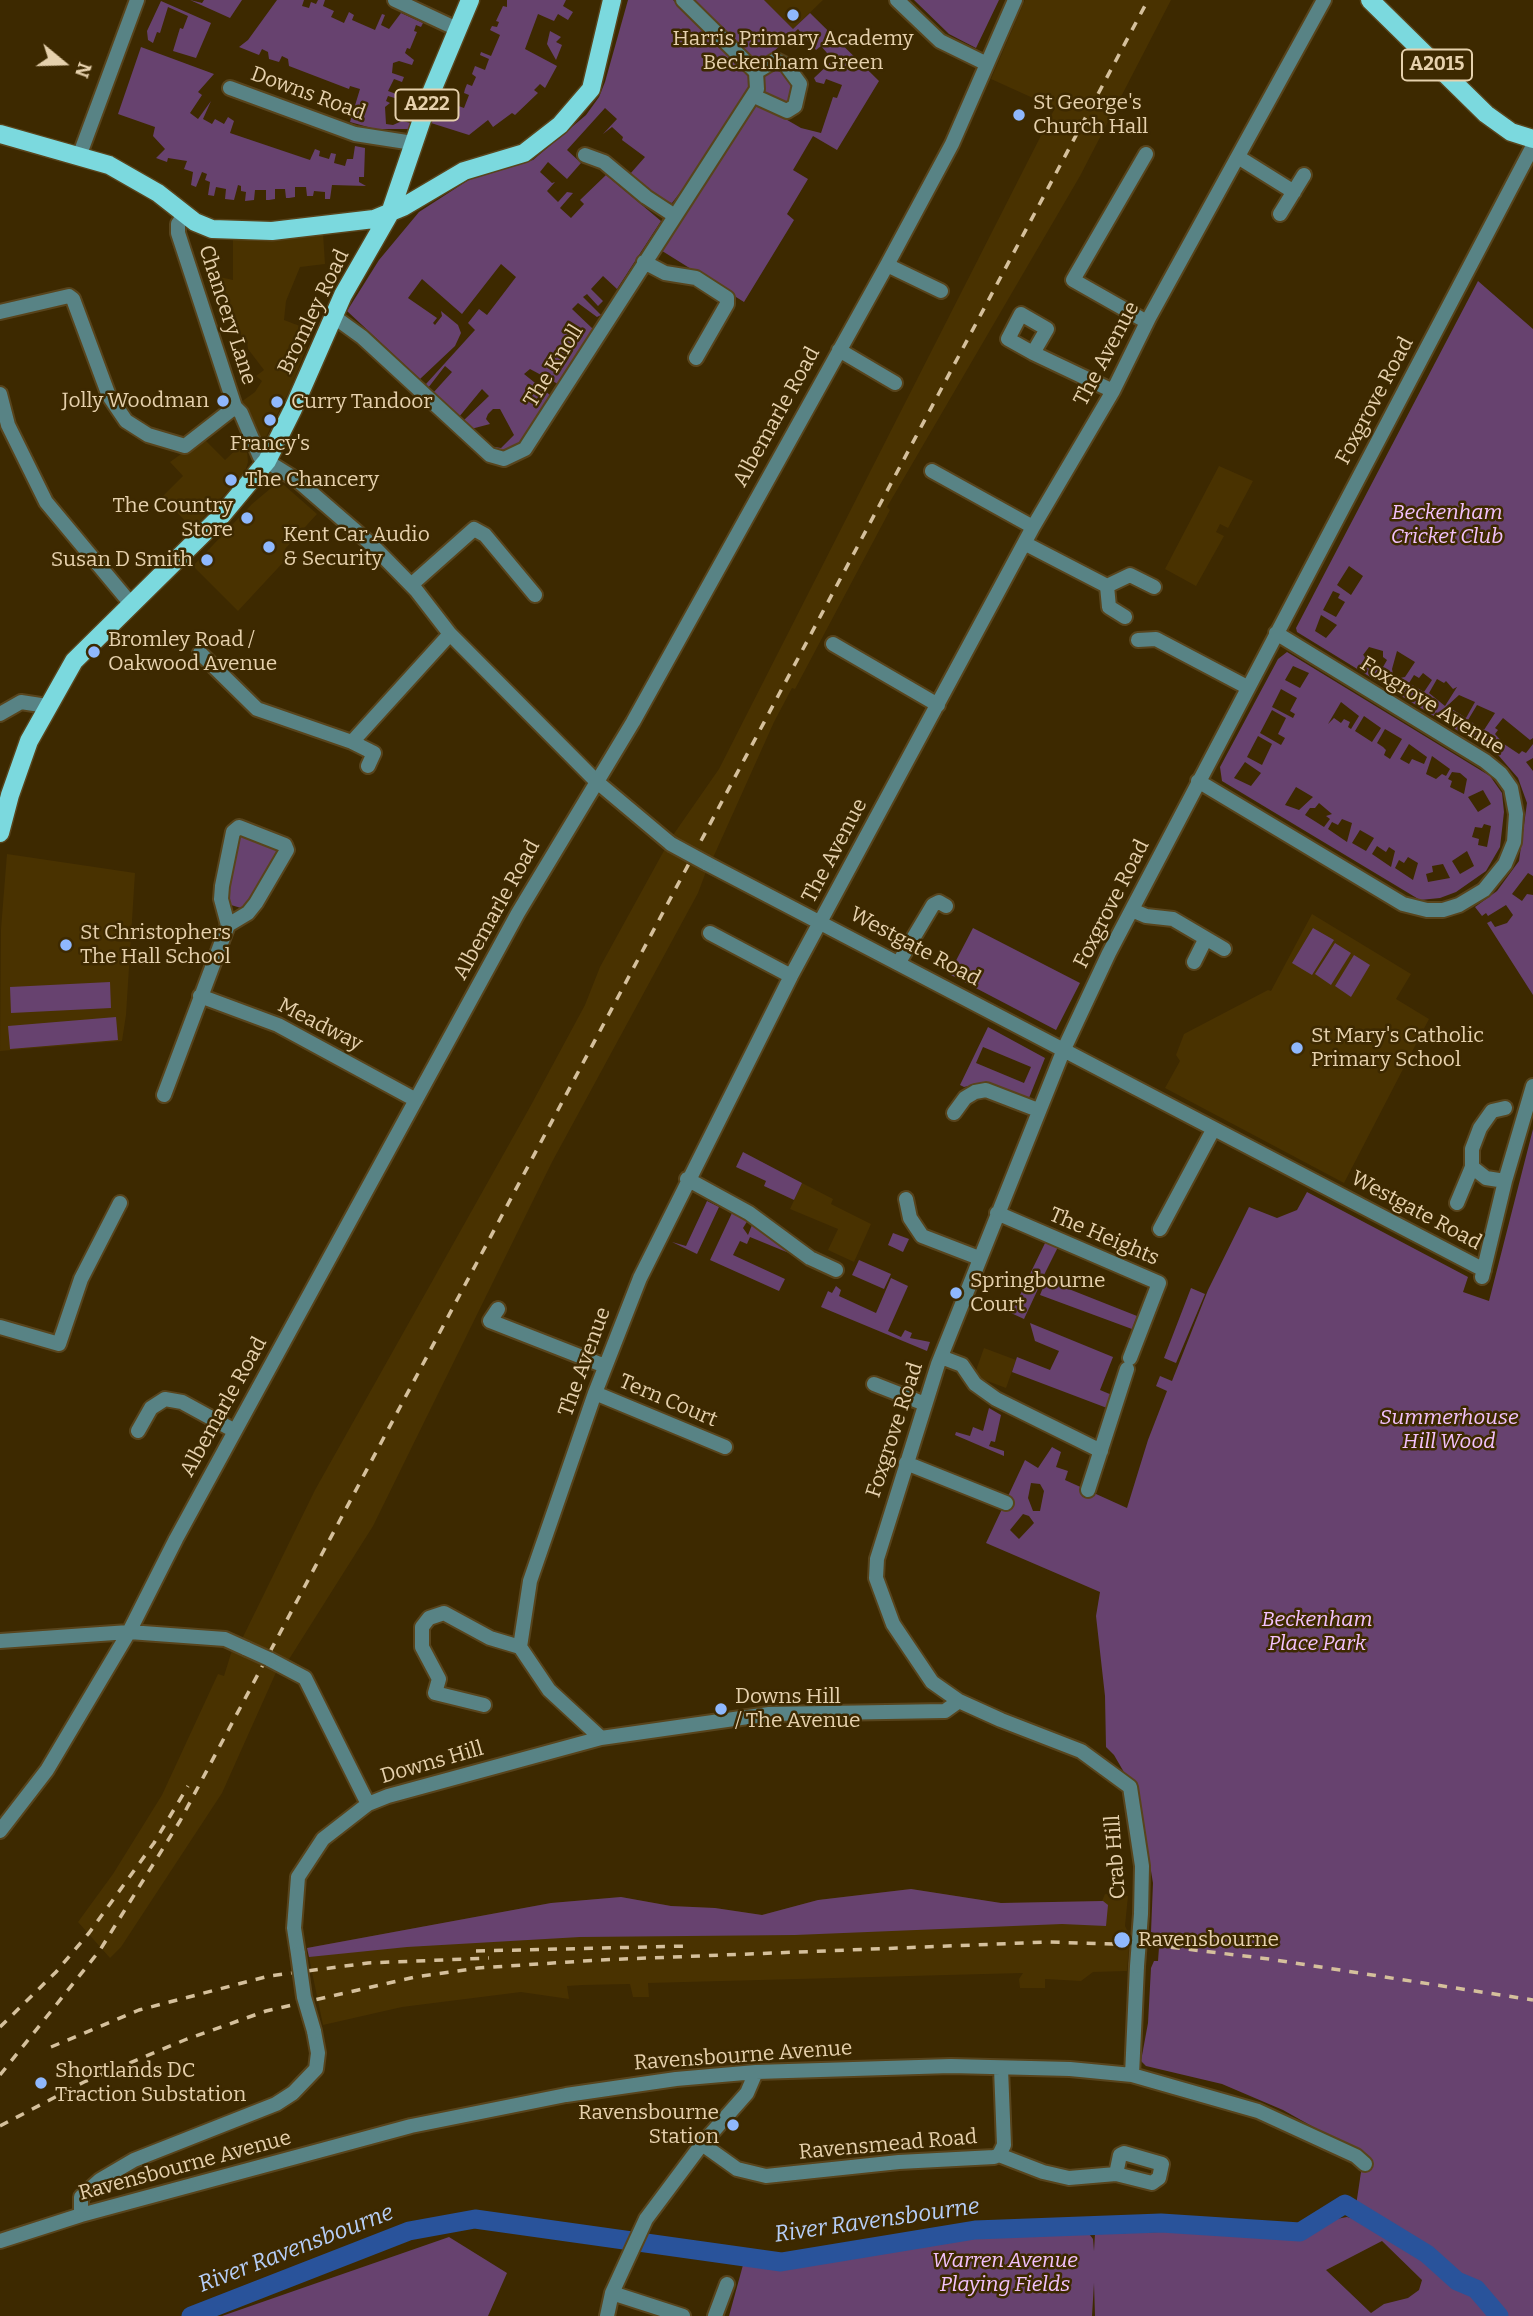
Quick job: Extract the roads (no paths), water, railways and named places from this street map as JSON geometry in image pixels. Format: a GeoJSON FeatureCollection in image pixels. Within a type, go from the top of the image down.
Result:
{"type":"FeatureCollection","features":[{"type":"Feature","properties":{"kind":"main road","name":"A222"},"geometry":{"type":"LineString","coordinates":[[390,213],[413,143],[470,0]]}},
{"type":"Feature","properties":{"kind":"main road"},"geometry":{"type":"LineString","coordinates":[[0,134],[80,154],[140,182],[184,215],[212,229],[251,232],[339,224],[390,213],[464,171],[524,153],[561,125],[590,89],[612,0]]}},
{"type":"Feature","properties":{"kind":"main road","name":"A2015"},"geometry":{"type":"LineString","coordinates":[[1370,0],[1486,114],[1532,148]]}},
{"type":"Feature","properties":{"kind":"main road","name":"Bromley Road"},"geometry":{"type":"LineString","coordinates":[[0,833],[15,777],[47,706],[80,653],[222,515],[267,461],[308,377],[333,316],[390,213]]}},
{"type":"Feature","properties":{"kind":"street"},"geometry":{"type":"LineString","coordinates":[[80,154],[138,0]]}},
{"type":"Feature","properties":{"kind":"street"},"geometry":{"type":"LineString","coordinates":[[395,0],[457,29]]}},
{"type":"Feature","properties":{"kind":"street"},"geometry":{"type":"LineString","coordinates":[[683,0],[756,72],[776,60],[786,65],[800,84],[795,106],[787,111],[754,96]]}},
{"type":"Feature","properties":{"kind":"street"},"geometry":{"type":"LineString","coordinates":[[897,0],[940,41],[987,64]]}},
{"type":"Feature","properties":{"kind":"street","name":"Albemarle Road"},"geometry":{"type":"LineString","coordinates":[[0,1831],[7,1812],[47,1770],[129,1632],[235,1431],[518,913],[633,722],[887,265],[952,144],[1015,0]]}},
{"type":"Feature","properties":{"kind":"street","name":"The Avenue"},"geometry":{"type":"LineString","coordinates":[[520,1647],[530,1581],[595,1393],[640,1278],[687,1179],[791,976],[1033,527],[1113,391],[1147,322],[1324,0]]}},
{"type":"Feature","properties":{"kind":"street","name":"The Knoll"},"geometry":{"type":"LineString","coordinates":[[333,316],[362,337],[490,455],[505,459],[520,453],[534,439],[644,262],[754,96],[759,82],[756,72]]}},
{"type":"Feature","properties":{"kind":"street","name":"Downs Road"},"geometry":{"type":"LineString","coordinates":[[230,88],[355,134],[413,143]]}},
{"type":"Feature","properties":{"kind":"street","name":"Foxgrove Road"},"geometry":{"type":"LineString","coordinates":[[959,1701],[932,1682],[903,1644],[876,1578],[881,1540],[941,1357],[1064,1049],[1198,781],[1532,148]]}},
{"type":"Feature","properties":{"kind":"street"},"geometry":{"type":"LineString","coordinates":[[1146,153],[1073,281],[1147,322]]}},
{"type":"Feature","properties":{"kind":"street"},"geometry":{"type":"LineString","coordinates":[[585,155],[604,162],[653,203],[675,216]]}},
{"type":"Feature","properties":{"kind":"street"},"geometry":{"type":"LineString","coordinates":[[1238,157],[1294,192]]}},
{"type":"Feature","properties":{"kind":"street"},"geometry":{"type":"LineString","coordinates":[[1280,214],[1304,175]]}},
{"type":"Feature","properties":{"kind":"street","name":"Chancery Lane"},"geometry":{"type":"LineString","coordinates":[[184,215],[180,220],[178,233],[234,407],[241,413],[260,457],[267,461]]}},
{"type":"Feature","properties":{"kind":"street"},"geometry":{"type":"LineString","coordinates":[[644,262],[665,274],[696,278],[727,298],[727,304],[696,358]]}},
{"type":"Feature","properties":{"kind":"street"},"geometry":{"type":"LineString","coordinates":[[887,265],[941,292]]}},
{"type":"Feature","properties":{"kind":"street"},"geometry":{"type":"LineString","coordinates":[[0,312],[69,296],[76,304],[90,351],[109,396],[133,426],[148,435],[185,446],[234,407]]}},
{"type":"Feature","properties":{"kind":"street"},"geometry":{"type":"LineString","coordinates":[[839,350],[895,383]]}},
{"type":"Feature","properties":{"kind":"street"},"geometry":{"type":"LineString","coordinates":[[1034,353],[1113,391]]}},
{"type":"Feature","properties":{"kind":"street"},"geometry":{"type":"LineString","coordinates":[[0,394],[4,427],[46,502],[131,604]]}},
{"type":"Feature","properties":{"kind":"street","name":"Westgate Road"},"geometry":{"type":"LineString","coordinates":[[267,461],[297,480],[372,545],[411,585],[450,634],[596,781],[654,833],[671,844],[1064,1049],[1483,1275],[1505,1181]]}},
{"type":"Feature","properties":{"kind":"street"},"geometry":{"type":"LineString","coordinates":[[932,471],[1033,527]]}},
{"type":"Feature","properties":{"kind":"street"},"geometry":{"type":"LineString","coordinates":[[411,585],[474,529],[485,536],[535,595]]}},
{"type":"Feature","properties":{"kind":"street"},"geometry":{"type":"LineString","coordinates":[[1026,544],[1107,586]]}},
{"type":"Feature","properties":{"kind":"street"},"geometry":{"type":"LineString","coordinates":[[1107,586],[1130,575],[1154,587]]}},
{"type":"Feature","properties":{"kind":"street"},"geometry":{"type":"LineString","coordinates":[[1107,586],[1107,601],[1111,610],[1125,617]]}},
{"type":"Feature","properties":{"kind":"street"},"geometry":{"type":"LineString","coordinates":[[352,742],[450,634]]}},
{"type":"Feature","properties":{"kind":"street","name":"Foxgrove Avenue"},"geometry":{"type":"LineString","coordinates":[[1198,781],[1403,904],[1427,910],[1443,910],[1484,890],[1505,864],[1514,842],[1516,814],[1511,789],[1501,775],[1485,761],[1276,634]]}},
{"type":"Feature","properties":{"kind":"street"},"geometry":{"type":"LineString","coordinates":[[1138,640],[1156,639],[1248,687]]}},
{"type":"Feature","properties":{"kind":"street"},"geometry":{"type":"LineString","coordinates":[[833,644],[938,705]]}},
{"type":"Feature","properties":{"kind":"street"},"geometry":{"type":"LineString","coordinates":[[200,653],[257,709],[352,742],[374,753],[368,766]]}},
{"type":"Feature","properties":{"kind":"street"},"geometry":{"type":"LineString","coordinates":[[0,714],[21,702],[47,706]]}},
{"type":"Feature","properties":{"kind":"street"},"geometry":{"type":"LineString","coordinates":[[164,1095],[228,925],[221,899],[222,887],[233,832],[239,827],[285,845],[287,849],[256,903],[248,913],[228,925]]}},
{"type":"Feature","properties":{"kind":"street"},"geometry":{"type":"LineString","coordinates":[[899,962],[933,905],[939,902],[946,906]]}},
{"type":"Feature","properties":{"kind":"street"},"geometry":{"type":"LineString","coordinates":[[1132,910],[1146,916],[1173,919],[1224,949]]}},
{"type":"Feature","properties":{"kind":"street"},"geometry":{"type":"LineString","coordinates":[[710,933],[791,976]]}},
{"type":"Feature","properties":{"kind":"street"},"geometry":{"type":"LineString","coordinates":[[1194,962],[1205,940]]}},
{"type":"Feature","properties":{"kind":"street","name":"Meadway"},"geometry":{"type":"LineString","coordinates":[[200,996],[278,1025],[416,1100]]}},
{"type":"Feature","properties":{"kind":"street"},"geometry":{"type":"LineString","coordinates":[[1472,1167],[1486,1178],[1505,1181],[1533,1086]]}},
{"type":"Feature","properties":{"kind":"street"},"geometry":{"type":"LineString","coordinates":[[954,1113],[965,1098],[986,1090],[1038,1110]]}},
{"type":"Feature","properties":{"kind":"street"},"geometry":{"type":"LineString","coordinates":[[1457,1203],[1472,1167],[1472,1149],[1480,1128],[1492,1111],[1505,1108]]}},
{"type":"Feature","properties":{"kind":"street"},"geometry":{"type":"LineString","coordinates":[[1160,1229],[1213,1130]]}},
{"type":"Feature","properties":{"kind":"street"},"geometry":{"type":"LineString","coordinates":[[687,1179],[749,1213],[810,1258],[836,1270]]}},
{"type":"Feature","properties":{"kind":"street"},"geometry":{"type":"LineString","coordinates":[[906,1199],[910,1218],[922,1236],[979,1258]]}},
{"type":"Feature","properties":{"kind":"street"},"geometry":{"type":"LineString","coordinates":[[0,1327],[59,1344],[81,1279],[120,1203]]}},
{"type":"Feature","properties":{"kind":"street","name":"The Heights"},"geometry":{"type":"LineString","coordinates":[[997,1213],[1159,1283],[1128,1364],[1088,1490]]}},
{"type":"Feature","properties":{"kind":"street"},"geometry":{"type":"LineString","coordinates":[[498,1310],[490,1321],[605,1366]]}},
{"type":"Feature","properties":{"kind":"street"},"geometry":{"type":"LineString","coordinates":[[941,1357],[962,1365],[975,1384],[996,1399],[1101,1451]]}},
{"type":"Feature","properties":{"kind":"street"},"geometry":{"type":"LineString","coordinates":[[874,1384],[925,1404]]}},
{"type":"Feature","properties":{"kind":"street","name":"Tern Court"},"geometry":{"type":"LineString","coordinates":[[595,1393],[725,1447]]}},
{"type":"Feature","properties":{"kind":"street"},"geometry":{"type":"LineString","coordinates":[[138,1430],[151,1408],[165,1399],[173,1399],[235,1431]]}},
{"type":"Feature","properties":{"kind":"street"},"geometry":{"type":"LineString","coordinates":[[906,1463],[1006,1503]]}},
{"type":"Feature","properties":{"kind":"street"},"geometry":{"type":"LineString","coordinates":[[484,1705],[435,1693],[439,1679],[422,1647],[422,1627],[429,1618],[444,1613],[491,1638],[520,1647],[549,1690],[601,1738]]}},
{"type":"Feature","properties":{"kind":"street"},"geometry":{"type":"LineString","coordinates":[[0,1641],[129,1632],[225,1639],[305,1678],[368,1804]]}},
{"type":"Feature","properties":{"kind":"street","name":"Downs Hill"},"geometry":{"type":"LineString","coordinates":[[81,2215],[81,2197],[100,2180],[134,2160],[276,2104],[293,2093],[316,2069],[318,2053],[304,1997],[294,1928],[298,1877],[323,1839],[368,1804],[388,1796],[601,1738],[769,1714],[945,1711],[959,1701]]}},
{"type":"Feature","properties":{"kind":"street","name":"Crab Hill"},"geometry":{"type":"LineString","coordinates":[[959,1701],[1082,1751],[1130,1787],[1142,1866],[1132,2075]]}},
{"type":"Feature","properties":{"kind":"street","name":"Ravensbourne Avenue"},"geometry":{"type":"LineString","coordinates":[[0,2241],[81,2215],[411,2126],[497,2108],[676,2078],[757,2073],[1001,2068],[1070,2069],[1132,2075],[1258,2111],[1356,2156],[1365,2164]]}},
{"type":"Feature","properties":{"kind":"street","name":"Ravensmead Road"},"geometry":{"type":"LineString","coordinates":[[702,2144],[737,2169],[766,2176],[999,2155],[1003,2145],[1001,2068]]}},
{"type":"Feature","properties":{"kind":"street"},"geometry":{"type":"LineString","coordinates":[[607,2316],[612,2293],[646,2219],[702,2144],[747,2093],[757,2073]]}},
{"type":"Feature","properties":{"kind":"street"},"geometry":{"type":"LineString","coordinates":[[999,2155],[1043,2172],[1069,2178],[1116,2174]]}},
{"type":"Feature","properties":{"kind":"street"},"geometry":{"type":"LineString","coordinates":[[715,2316],[727,2284]]}},
{"type":"Feature","properties":{"kind":"street"},"geometry":{"type":"LineString","coordinates":[[612,2293],[683,2316]]}},
{"type":"Feature","properties":{"kind":"waterway","name":"River Ravensbourne"},"geometry":{"type":"LineString","coordinates":[[191,2316],[409,2231],[475,2219],[781,2262],[975,2230],[1161,2223],[1300,2232],[1345,2204],[1427,2254],[1457,2281],[1476,2289],[1499,2316]]}},
{"type":"Feature","properties":{"kind":"railway"},"geometry":{"type":"LineString","coordinates":[[0,2075],[100,1950],[180,1821],[1148,0]]}},
{"type":"Feature","properties":{"kind":"railway"},"geometry":{"type":"LineString","coordinates":[[0,2027],[56,1972],[89,1933],[154,1843],[188,1786]]}},
{"type":"Feature","properties":{"kind":"railway"},"geometry":{"type":"LineString","coordinates":[[0,2126],[84,2082],[187,2039],[266,2011],[415,1977],[478,1968],[599,1960],[1048,1942],[1143,1945]]}},
{"type":"Feature","properties":{"kind":"railway"},"geometry":{"type":"LineString","coordinates":[[1153,1945],[1269,1959],[1533,2000]]}},
{"type":"Feature","properties":{"kind":"railway"},"geometry":{"type":"LineString","coordinates":[[476,1951],[689,1946]]}},
{"type":"Feature","properties":{"kind":"railway"},"geometry":{"type":"LineString","coordinates":[[51,2047],[139,2010],[269,1976],[368,1963],[489,1958]]}},
{"type":"Feature","properties":{"kind":"place","name":"Harris Primary Academy Beckenham Green"},"geometry":{"type":"Point","coordinates":[793,15]}},
{"type":"Feature","properties":{"kind":"place","name":"St George's Church Hall"},"geometry":{"type":"Point","coordinates":[1019,115]}},
{"type":"Feature","properties":{"kind":"place","name":"Jolly Woodman"},"geometry":{"type":"Point","coordinates":[223,401]}},
{"type":"Feature","properties":{"kind":"place","name":"Curry Tandoor"},"geometry":{"type":"Point","coordinates":[277,402]}},
{"type":"Feature","properties":{"kind":"place","name":"Francy's"},"geometry":{"type":"Point","coordinates":[270,420]}},
{"type":"Feature","properties":{"kind":"place","name":"The Chancery"},"geometry":{"type":"Point","coordinates":[231,480]}},
{"type":"Feature","properties":{"kind":"place","name":"The Country Store"},"geometry":{"type":"Point","coordinates":[247,518]}},
{"type":"Feature","properties":{"kind":"place","name":"Kent Car Audio & Security"},"geometry":{"type":"Point","coordinates":[269,547]}},
{"type":"Feature","properties":{"kind":"place","name":"Susan D Smith"},"geometry":{"type":"Point","coordinates":[207,560]}},
{"type":"Feature","properties":{"kind":"place","name":"Bromley Road / Oakwood Avenue"},"geometry":{"type":"Point","coordinates":[94,652]}},
{"type":"Feature","properties":{"kind":"place","name":"St Christophers The Hall School"},"geometry":{"type":"Point","coordinates":[66,945]}},
{"type":"Feature","properties":{"kind":"place","name":"St Mary's Catholic Primary School"},"geometry":{"type":"Point","coordinates":[1297,1048]}},
{"type":"Feature","properties":{"kind":"place","name":"Springbourne Court"},"geometry":{"type":"Point","coordinates":[956,1293]}},
{"type":"Feature","properties":{"kind":"place","name":"Downs Hill / The Avenue"},"geometry":{"type":"Point","coordinates":[721,1709]}},
{"type":"Feature","properties":{"kind":"place","name":"Ravensbourne"},"geometry":{"type":"Point","coordinates":[1122,1940]}},
{"type":"Feature","properties":{"kind":"place","name":"Shortlands DC Traction Substation"},"geometry":{"type":"Point","coordinates":[41,2083]}},
{"type":"Feature","properties":{"kind":"place","name":"Ravensbourne Station"},"geometry":{"type":"Point","coordinates":[733,2125]}},
{"type":"Feature","properties":{"kind":"park label","name":"Beckenham Cricket Club"},"geometry":{"type":"Point","coordinates":[1447,525]}},
{"type":"Feature","properties":{"kind":"park label","name":"Summerhouse Hill Wood"},"geometry":{"type":"Point","coordinates":[1449,1430]}},
{"type":"Feature","properties":{"kind":"park label","name":"Beckenham Place Park"},"geometry":{"type":"Point","coordinates":[1317,1632]}},
{"type":"Feature","properties":{"kind":"park label","name":"Warren Avenue Playing Fields"},"geometry":{"type":"Point","coordinates":[1005,2273]}}]}
